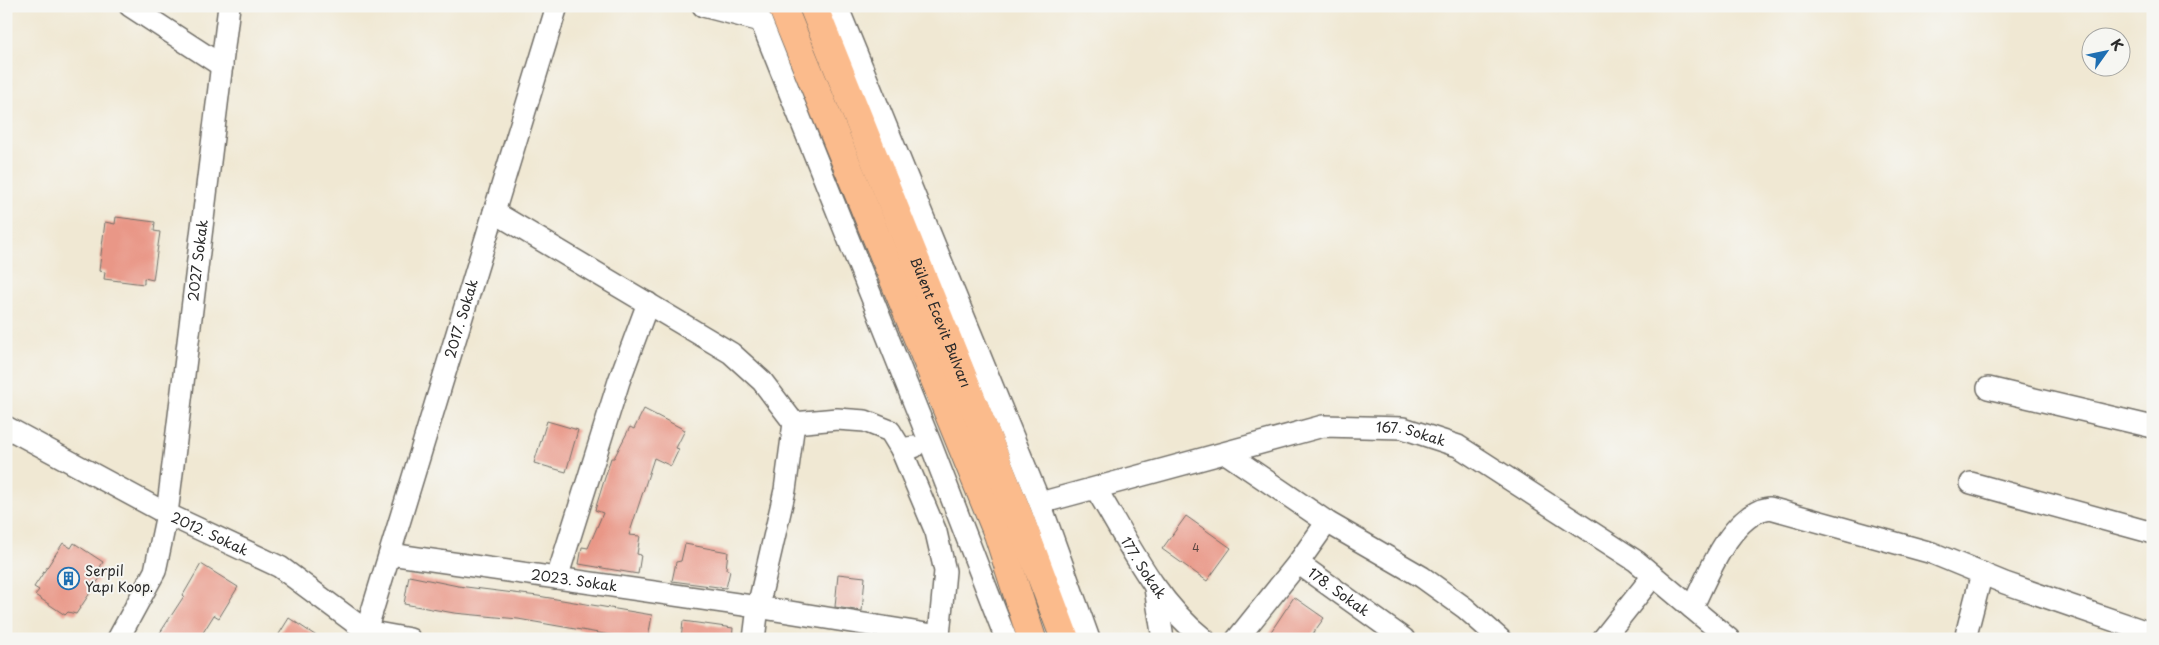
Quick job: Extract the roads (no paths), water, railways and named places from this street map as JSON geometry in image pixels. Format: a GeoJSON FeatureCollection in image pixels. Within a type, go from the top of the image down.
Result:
{"type":"FeatureCollection","features":[{"type":"Feature","properties":{"kind":"main road","name":"Bülent Ecevit Bulvarı"},"geometry":{"type":"LineString","coordinates":[[813,6],[1012,499],[1065,639]]}},
{"type":"Feature","properties":{"kind":"main road","name":"Bülent Ecevit Bulvarı"},"geometry":{"type":"LineString","coordinates":[[766,11],[998,534],[1032,639]]}},
{"type":"Feature","properties":{"kind":"street"},"geometry":{"type":"LineString","coordinates":[[130,6],[222,66]]}},
{"type":"Feature","properties":{"kind":"street","name":"2027 Sokak"},"geometry":{"type":"LineString","coordinates":[[118,639],[155,571],[167,514],[229,6]]}},
{"type":"Feature","properties":{"kind":"street","name":"2017. Sokak"},"geometry":{"type":"LineString","coordinates":[[364,635],[556,6]]}},
{"type":"Feature","properties":{"kind":"street"},"geometry":{"type":"LineString","coordinates":[[704,6],[766,11],[1006,639]]}},
{"type":"Feature","properties":{"kind":"street"},"geometry":{"type":"LineString","coordinates":[[837,6],[1040,503],[1089,639]]}},
{"type":"Feature","properties":{"kind":"street"},"geometry":{"type":"LineString","coordinates":[[494,212],[731,353],[762,381],[794,423],[785,490],[758,607],[754,639]]}},
{"type":"Feature","properties":{"kind":"street"},"geometry":{"type":"LineString","coordinates":[[558,578],[619,381],[648,304]]}},
{"type":"Feature","properties":{"kind":"street"},"geometry":{"type":"LineString","coordinates":[[1988,388],[2153,427]]}},
{"type":"Feature","properties":{"kind":"street"},"geometry":{"type":"LineString","coordinates":[[794,423],[837,419],[865,421],[890,431],[901,449],[931,445]]}},
{"type":"Feature","properties":{"kind":"street","name":"167. Sokak"},"geometry":{"type":"LineString","coordinates":[[1040,503],[1324,426],[1403,428],[1458,446],[1636,561],[1729,639]]}},
{"type":"Feature","properties":{"kind":"street","name":"2012. Sokak"},"geometry":{"type":"LineString","coordinates":[[9,435],[167,514],[280,567],[364,635],[410,639]]}},
{"type":"Feature","properties":{"kind":"street","name":"2023. Sokak"},"geometry":{"type":"LineString","coordinates":[[390,554],[758,607],[939,636],[945,571],[936,532],[901,449]]}},
{"type":"Feature","properties":{"kind":"street"},"geometry":{"type":"LineString","coordinates":[[1226,453],[1327,522],[1422,577],[1464,608],[1500,639]]}},
{"type":"Feature","properties":{"kind":"street"},"geometry":{"type":"LineString","coordinates":[[1971,483],[2153,533]]}},
{"type":"Feature","properties":{"kind":"street","name":"177. Sokak"},"geometry":{"type":"LineString","coordinates":[[1096,489],[1155,587],[1193,631],[1204,639]]}},
{"type":"Feature","properties":{"kind":"street"},"geometry":{"type":"LineString","coordinates":[[1692,608],[1719,552],[1742,524],[1759,510],[1770,508],[1932,553],[1982,573],[2153,634]]}},
{"type":"Feature","properties":{"kind":"street"},"geometry":{"type":"LineString","coordinates":[[1237,639],[1298,563],[1327,522]]}},
{"type":"Feature","properties":{"kind":"street","name":"178. Sokak"},"geometry":{"type":"LineString","coordinates":[[1298,563],[1404,639]]}},
{"type":"Feature","properties":{"kind":"street"},"geometry":{"type":"LineString","coordinates":[[1965,639],[1982,573]]}},
{"type":"Feature","properties":{"kind":"street"},"geometry":{"type":"LineString","coordinates":[[1603,639],[1653,576]]}},
{"type":"Feature","properties":{"kind":"street"},"geometry":{"type":"LineString","coordinates":[[1155,587],[1163,639]]}},
{"type":"Feature","properties":{"kind":"place","name":"Serpil Yapı Koop."},"geometry":{"type":"Point","coordinates":[69,579]}}]}
